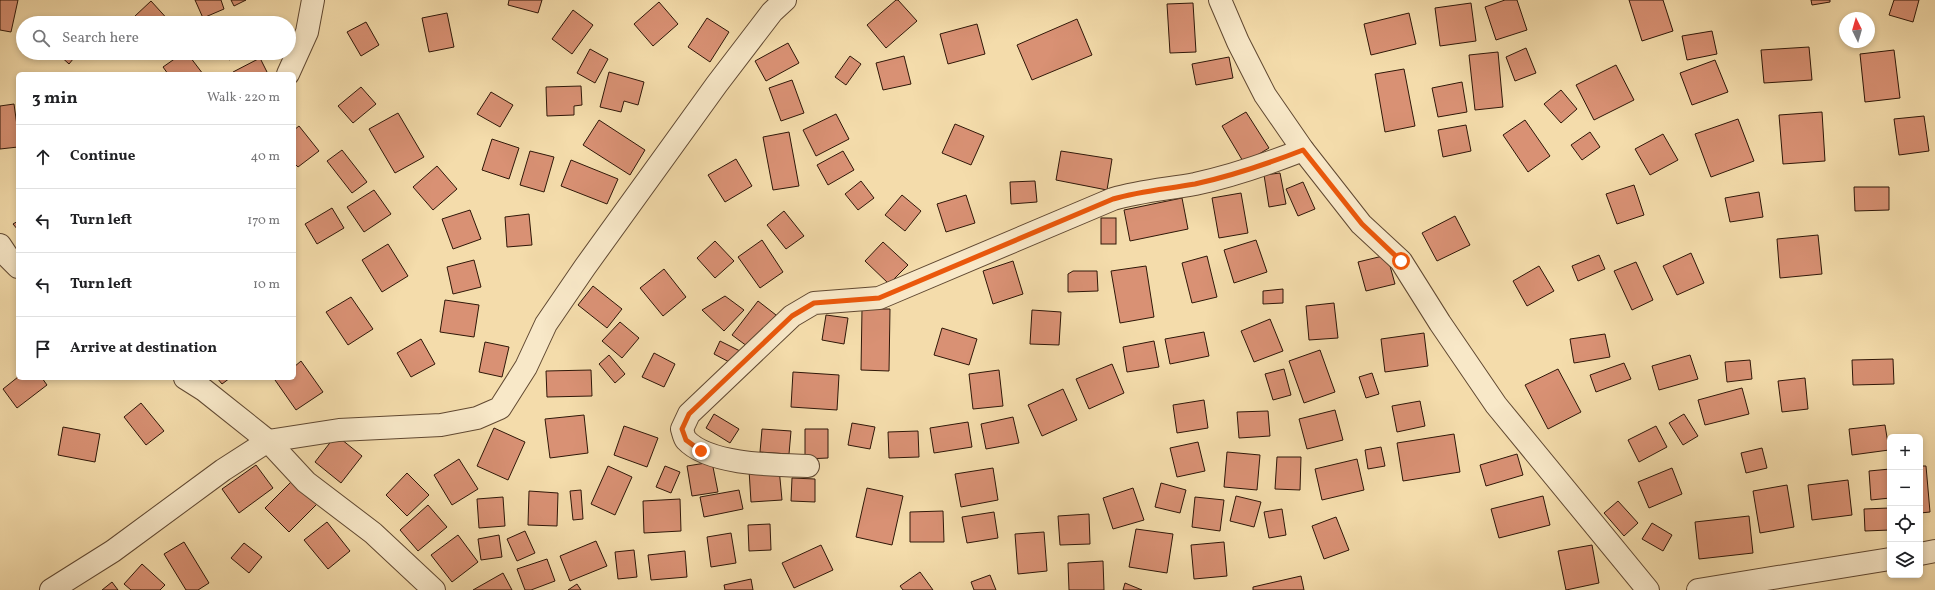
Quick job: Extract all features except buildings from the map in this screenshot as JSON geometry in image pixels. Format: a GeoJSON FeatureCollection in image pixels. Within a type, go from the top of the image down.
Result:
{"type":"FeatureCollection","features":[{"type":"Feature","properties":{"kind":"street"},"geometry":{"type":"LineString","coordinates":[[296,56],[307,32],[313,0]]}},
{"type":"Feature","properties":{"kind":"street"},"geometry":{"type":"LineString","coordinates":[[51,590],[113,551],[223,470],[268,441],[339,430],[442,425],[477,418],[500,408],[526,367],[546,324],[585,267],[717,84],[772,12],[786,0]]}},
{"type":"Feature","properties":{"kind":"street"},"geometry":{"type":"LineString","coordinates":[[1220,0],[1238,42],[1265,95],[1303,150],[1362,224],[1401,261],[1496,405],[1648,590]]}},
{"type":"Feature","properties":{"kind":"street"},"geometry":{"type":"LineString","coordinates":[[289,72],[294,60]]}},
{"type":"Feature","properties":{"kind":"street"},"geometry":{"type":"LineString","coordinates":[[808,466],[748,464],[701,451],[686,440],[682,429],[689,414],[792,316],[814,303],[879,298],[1113,199],[1133,193],[1194,184],[1248,171],[1303,150]]}},
{"type":"Feature","properties":{"kind":"street"},"geometry":{"type":"LineString","coordinates":[[0,245],[8,257],[16,265]]}},
{"type":"Feature","properties":{"kind":"street"},"geometry":{"type":"LineString","coordinates":[[187,380],[204,390],[268,441],[306,482],[373,533],[434,590]]}},
{"type":"Feature","properties":{"kind":"street"},"geometry":{"type":"LineString","coordinates":[[1923,553],[1935,551]]}},
{"type":"Feature","properties":{"kind":"street"},"geometry":{"type":"LineString","coordinates":[[1698,590],[1887,559]]}},
{"type":"Feature","properties":{"kind":"route"},"geometry":{"type":"LineString","coordinates":[[701,451],[686,440],[682,429],[689,414],[792,316],[814,303],[833,300],[866,300],[879,298],[1113,199],[1133,193],[1194,184],[1248,171],[1303,150],[1362,224],[1401,261]]}}]}
